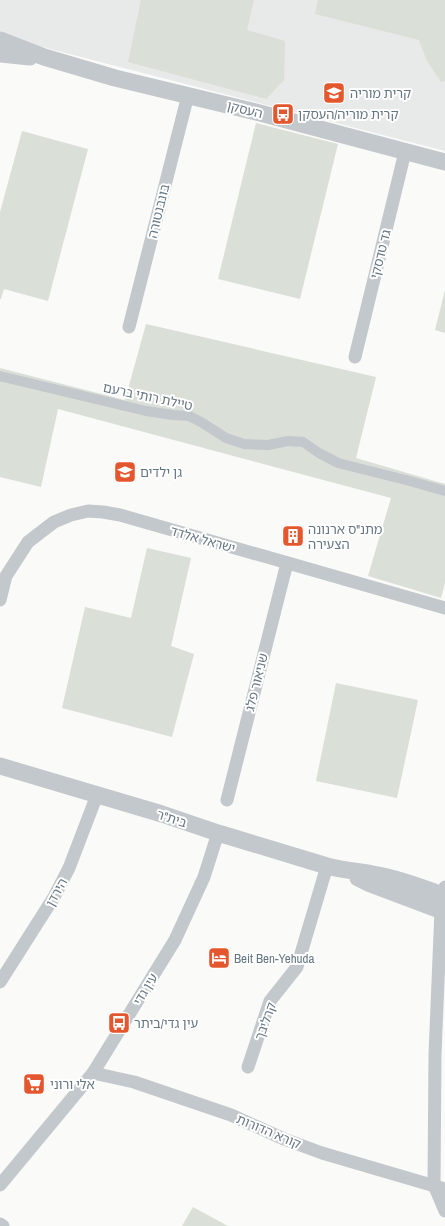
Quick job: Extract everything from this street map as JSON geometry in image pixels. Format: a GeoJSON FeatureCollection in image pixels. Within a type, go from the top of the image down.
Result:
{"type":"FeatureCollection","features":[{"type":"Feature","properties":{"kind":"street","name":"העסקן"},"geometry":{"type":"LineString","coordinates":[[0,40],[44,58],[115,78],[188,95],[445,162]]}},
{"type":"Feature","properties":{"kind":"street","name":"העסקן"},"geometry":{"type":"LineString","coordinates":[[0,54],[44,58]]}},
{"type":"Feature","properties":{"kind":"street","name":"בונבנטורה"},"geometry":{"type":"LineString","coordinates":[[129,327],[188,95]]}},
{"type":"Feature","properties":{"kind":"street","name":"גד טדסקי"},"geometry":{"type":"LineString","coordinates":[[355,357],[405,152]]}},
{"type":"Feature","properties":{"kind":"street","name":"טיילת רותי ברעם"},"geometry":{"type":"LineString","coordinates":[[0,376],[146,411],[188,416],[201,422],[226,438],[244,444],[268,444],[288,441],[303,442],[319,453],[338,463],[445,491]]}},
{"type":"Feature","properties":{"kind":"street","name":"ישראל אלדד"},"geometry":{"type":"LineString","coordinates":[[0,600],[6,576],[28,542],[54,522],[71,515],[88,511],[120,515],[445,608]]}},
{"type":"Feature","properties":{"kind":"street","name":"שניאור פלג"},"geometry":{"type":"LineString","coordinates":[[227,800],[287,563]]}},
{"type":"Feature","properties":{"kind":"street","name":"בית\"ר"},"geometry":{"type":"LineString","coordinates":[[0,766],[162,814],[326,866],[344,870],[368,883],[444,900]]}},
{"type":"Feature","properties":{"kind":"street","name":"הירדן"},"geometry":{"type":"LineString","coordinates":[[0,982],[54,897],[69,868],[97,795]]}},
{"type":"Feature","properties":{"kind":"street","name":"עין גדי"},"geometry":{"type":"LineString","coordinates":[[0,1186],[93,1073],[175,940],[204,877],[218,833]]}},
{"type":"Feature","properties":{"kind":"street","name":"קרליבך"},"geometry":{"type":"LineString","coordinates":[[248,1068],[270,1001],[297,967],[326,866]]}},
{"type":"Feature","properties":{"kind":"street"},"geometry":{"type":"LineString","coordinates":[[444,900],[435,1054],[440,1187],[445,1211]]}},
{"type":"Feature","properties":{"kind":"street","name":"קורא הדורות"},"geometry":{"type":"LineString","coordinates":[[93,1073],[134,1082],[231,1115],[284,1139],[322,1153],[440,1187]]}},
{"type":"Feature","properties":{"kind":"shaded area","name":"קרית מוריה"},"geometry":{"type":"Polygon","coordinates":[[[0,0],[445,0],[445,151],[0,36],[0,0]]]}},
{"type":"Feature","properties":{"kind":"shaded area"},"geometry":{"type":"Polygon","coordinates":[[[141,0],[254,0],[247,30],[285,41],[284,80],[266,99],[128,62],[141,0]]]}},
{"type":"Feature","properties":{"kind":"shaded area"},"geometry":{"type":"Polygon","coordinates":[[[318,0],[445,0],[445,81],[441,82],[427,61],[419,40],[315,14],[318,0]]]}},
{"type":"Feature","properties":{"kind":"shaded area"},"geometry":{"type":"Polygon","coordinates":[[[256,123],[338,144],[300,299],[218,279],[256,123]]]}},
{"type":"Feature","properties":{"kind":"shaded area"},"geometry":{"type":"Polygon","coordinates":[[[22,131],[88,149],[48,301],[4,289],[0,299],[0,212],[22,131]]]}},
{"type":"Feature","properties":{"kind":"shaded area"},"geometry":{"type":"Polygon","coordinates":[[[445,290],[445,333],[435,330],[445,290]]]}},
{"type":"Feature","properties":{"kind":"shaded area"},"geometry":{"type":"Polygon","coordinates":[[[146,324],[376,377],[356,458],[445,484],[445,583],[441,598],[368,576],[391,498],[58,409],[41,487],[0,477],[0,368],[125,400],[146,324]]]}},
{"type":"Feature","properties":{"kind":"shaded area"},"geometry":{"type":"Polygon","coordinates":[[[147,548],[191,558],[171,646],[194,654],[172,737],[62,708],[85,607],[131,618],[147,548]]]}},
{"type":"Feature","properties":{"kind":"shaded area"},"geometry":{"type":"Polygon","coordinates":[[[336,683],[418,700],[397,798],[316,781],[336,683]]]}},
{"type":"Feature","properties":{"kind":"shaded area"},"geometry":{"type":"Polygon","coordinates":[[[193,1207],[228,1226],[182,1226],[193,1207]]]}},
{"type":"Feature","properties":{"kind":"place","name":"קרית מוריה"},"geometry":{"type":"Point","coordinates":[334,93]}},
{"type":"Feature","properties":{"kind":"place","name":"קרית מוריה/העסקן"},"geometry":{"type":"Point","coordinates":[283,114]}},
{"type":"Feature","properties":{"kind":"place","name":"גן ילדים"},"geometry":{"type":"Point","coordinates":[125,472]}},
{"type":"Feature","properties":{"kind":"place","name":"מתנ\"ס ארנונה הצעירה"},"geometry":{"type":"Point","coordinates":[293,536]}},
{"type":"Feature","properties":{"kind":"place","name":"Beit Ben-Yehuda"},"geometry":{"type":"Point","coordinates":[219,958]}},
{"type":"Feature","properties":{"kind":"place","name":"עין גדי/ביתר"},"geometry":{"type":"Point","coordinates":[119,1023]}},
{"type":"Feature","properties":{"kind":"place","name":"אלי ורוני"},"geometry":{"type":"Point","coordinates":[34,1084]}}]}
